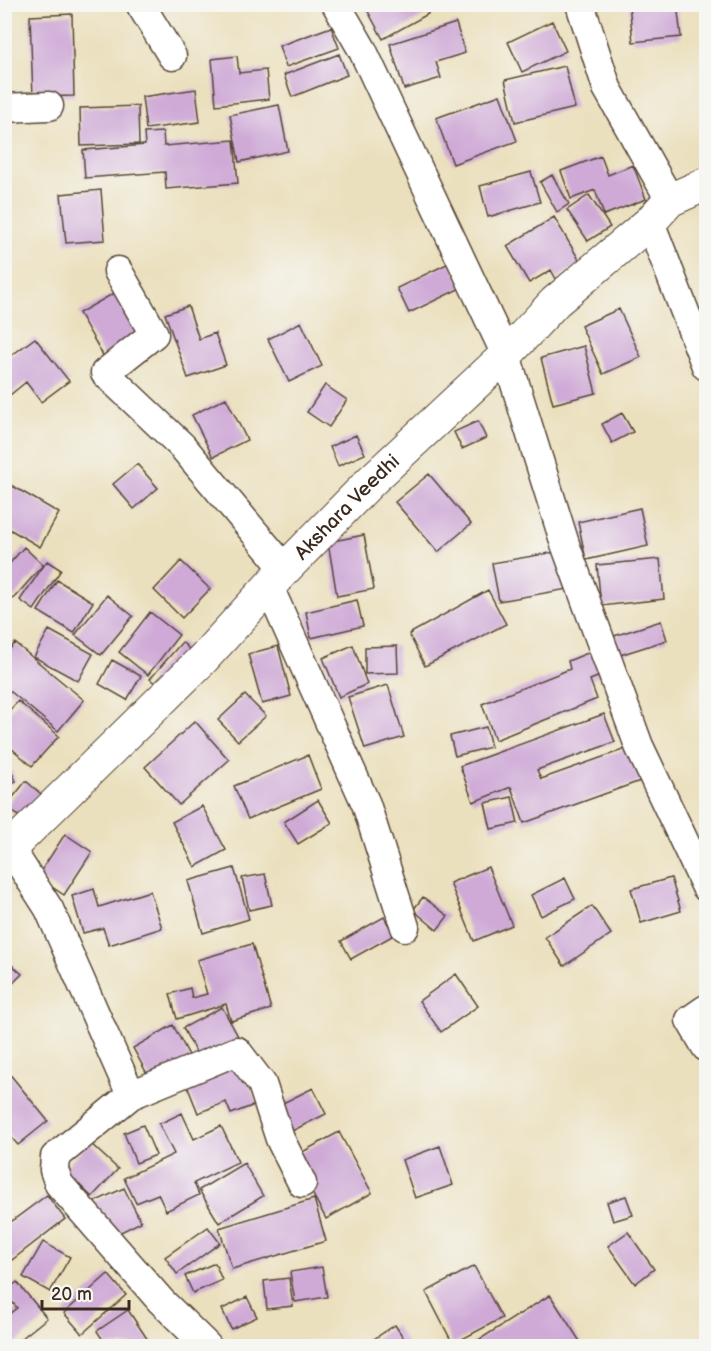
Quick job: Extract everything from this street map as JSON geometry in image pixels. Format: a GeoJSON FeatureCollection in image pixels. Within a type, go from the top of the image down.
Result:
{"type":"FeatureCollection","features":[{"type":"Feature","properties":{"kind":"street"},"geometry":{"type":"LineString","coordinates":[[140,4],[172,56]]}},
{"type":"Feature","properties":{"kind":"street"},"geometry":{"type":"LineString","coordinates":[[336,4],[362,49],[507,355],[565,544],[639,746],[706,887]]}},
{"type":"Feature","properties":{"kind":"street"},"geometry":{"type":"LineString","coordinates":[[580,4],[607,88],[660,211],[706,366]]}},
{"type":"Feature","properties":{"kind":"street"},"geometry":{"type":"LineString","coordinates":[[4,108],[49,106]]}},
{"type":"Feature","properties":{"kind":"street","name":"Akshara Veedhi"},"geometry":{"type":"LineString","coordinates":[[7,851],[202,660],[371,481],[507,355],[555,302],[660,211],[706,184]]}},
{"type":"Feature","properties":{"kind":"street"},"geometry":{"type":"LineString","coordinates":[[118,271],[154,334],[105,373],[182,447],[277,578],[366,804],[405,927]]}},
{"type":"Feature","properties":{"kind":"street"},"geometry":{"type":"LineString","coordinates":[[7,851],[49,909],[131,1095]]}},
{"type":"Feature","properties":{"kind":"street"},"geometry":{"type":"LineString","coordinates":[[706,1009],[690,1020],[706,1047]]}},
{"type":"Feature","properties":{"kind":"street"},"geometry":{"type":"LineString","coordinates":[[207,1347],[161,1301],[59,1184],[54,1170],[55,1157],[131,1095],[237,1051],[262,1084],[280,1139],[302,1183]]}},
{"type":"Feature","properties":{"kind":"building"},"geometry":{"type":"Polygon","coordinates":[[[364,4],[423,4],[428,14],[383,39],[364,4]]]}},
{"type":"Feature","properties":{"kind":"building"},"geometry":{"type":"Polygon","coordinates":[[[426,4],[451,4],[451,5],[428,12],[426,4]]]}},
{"type":"Feature","properties":{"kind":"building"},"geometry":{"type":"Polygon","coordinates":[[[629,4],[677,4],[681,37],[633,42],[629,4]]]}},
{"type":"Feature","properties":{"kind":"building"},"geometry":{"type":"Polygon","coordinates":[[[72,14],[74,96],[33,97],[30,16],[72,14]]]}},
{"type":"Feature","properties":{"kind":"building"},"geometry":{"type":"Polygon","coordinates":[[[552,21],[566,51],[522,72],[508,42],[552,21]]]}},
{"type":"Feature","properties":{"kind":"building"},"geometry":{"type":"Polygon","coordinates":[[[456,23],[465,53],[436,62],[441,78],[404,89],[390,44],[456,23]]]}},
{"type":"Feature","properties":{"kind":"building"},"geometry":{"type":"Polygon","coordinates":[[[331,27],[339,48],[286,67],[279,46],[331,27]]]}},
{"type":"Feature","properties":{"kind":"building"},"geometry":{"type":"Polygon","coordinates":[[[339,54],[347,75],[292,97],[284,75],[339,54]]]}},
{"type":"Feature","properties":{"kind":"building"},"geometry":{"type":"Polygon","coordinates":[[[237,56],[239,73],[266,70],[269,99],[216,105],[212,59],[237,56]]]}},
{"type":"Feature","properties":{"kind":"building"},"geometry":{"type":"Polygon","coordinates":[[[565,66],[575,108],[515,122],[505,80],[565,66]]]}},
{"type":"Feature","properties":{"kind":"building"},"geometry":{"type":"Polygon","coordinates":[[[196,89],[200,122],[146,129],[142,97],[196,89]]]}},
{"type":"Feature","properties":{"kind":"building"},"geometry":{"type":"Polygon","coordinates":[[[500,95],[517,141],[453,164],[436,118],[500,95]]]}},
{"type":"Feature","properties":{"kind":"building"},"geometry":{"type":"Polygon","coordinates":[[[279,105],[288,151],[239,162],[230,115],[279,105]]]}},
{"type":"Feature","properties":{"kind":"building"},"geometry":{"type":"Polygon","coordinates":[[[138,106],[139,144],[81,146],[80,108],[138,106]]]}},
{"type":"Feature","properties":{"kind":"building"},"geometry":{"type":"Polygon","coordinates":[[[163,132],[164,146],[234,140],[238,183],[166,189],[165,172],[85,178],[83,150],[145,145],[144,133],[163,132]]]}},
{"type":"Feature","properties":{"kind":"building"},"geometry":{"type":"Polygon","coordinates":[[[601,156],[608,175],[633,165],[646,199],[604,215],[595,190],[571,199],[561,171],[601,156]]]}},
{"type":"Feature","properties":{"kind":"building"},"geometry":{"type":"Polygon","coordinates":[[[531,172],[540,202],[488,217],[480,186],[531,172]]]}},
{"type":"Feature","properties":{"kind":"building"},"geometry":{"type":"Polygon","coordinates":[[[552,175],[569,204],[557,212],[540,182],[552,175]]]}},
{"type":"Feature","properties":{"kind":"building"},"geometry":{"type":"Polygon","coordinates":[[[101,190],[105,240],[66,243],[61,194],[101,190]]]}},
{"type":"Feature","properties":{"kind":"building"},"geometry":{"type":"Polygon","coordinates":[[[589,195],[610,227],[588,241],[567,210],[589,195]]]}},
{"type":"Feature","properties":{"kind":"building"},"geometry":{"type":"Polygon","coordinates":[[[554,217],[581,263],[556,279],[551,270],[529,283],[507,246],[554,217]]]}},
{"type":"Feature","properties":{"kind":"building"},"geometry":{"type":"Polygon","coordinates":[[[451,262],[463,287],[409,313],[397,288],[451,262]]]}},
{"type":"Feature","properties":{"kind":"building"},"geometry":{"type":"Polygon","coordinates":[[[116,292],[140,336],[104,357],[79,313],[116,292]]]}},
{"type":"Feature","properties":{"kind":"building"},"geometry":{"type":"Polygon","coordinates":[[[188,306],[199,339],[215,333],[226,365],[188,378],[165,314],[188,306]]]}},
{"type":"Feature","properties":{"kind":"building"},"geometry":{"type":"Polygon","coordinates":[[[619,309],[641,357],[603,374],[581,326],[619,309]]]}},
{"type":"Feature","properties":{"kind":"building"},"geometry":{"type":"Polygon","coordinates":[[[301,322],[322,366],[289,382],[268,339],[301,322]]]}},
{"type":"Feature","properties":{"kind":"building"},"geometry":{"type":"Polygon","coordinates":[[[35,338],[69,381],[41,402],[26,382],[10,395],[4,387],[4,361],[35,338]]]}},
{"type":"Feature","properties":{"kind":"building"},"geometry":{"type":"Polygon","coordinates":[[[584,346],[596,393],[553,404],[541,358],[584,346]]]}},
{"type":"Feature","properties":{"kind":"building"},"geometry":{"type":"Polygon","coordinates":[[[325,385],[347,400],[329,427],[307,412],[325,385]]]}},
{"type":"Feature","properties":{"kind":"building"},"geometry":{"type":"Polygon","coordinates":[[[226,398],[247,440],[213,457],[192,415],[226,398]]]}},
{"type":"Feature","properties":{"kind":"building"},"geometry":{"type":"Polygon","coordinates":[[[622,413],[633,432],[612,443],[602,424],[622,413]]]}},
{"type":"Feature","properties":{"kind":"building"},"geometry":{"type":"Polygon","coordinates":[[[478,421],[486,438],[462,449],[454,432],[478,421]]]}},
{"type":"Feature","properties":{"kind":"building"},"geometry":{"type":"Polygon","coordinates":[[[356,435],[365,454],[338,466],[330,447],[356,435]]]}},
{"type":"Feature","properties":{"kind":"building"},"geometry":{"type":"Polygon","coordinates":[[[137,464],[158,488],[134,509],[113,484],[137,464]]]}},
{"type":"Feature","properties":{"kind":"building"},"geometry":{"type":"Polygon","coordinates":[[[429,474],[471,524],[438,552],[395,502],[429,474]]]}},
{"type":"Feature","properties":{"kind":"building"},"geometry":{"type":"Polygon","coordinates":[[[4,481],[59,513],[40,547],[4,526],[4,481]]]}},
{"type":"Feature","properties":{"kind":"building"},"geometry":{"type":"Polygon","coordinates":[[[640,508],[648,546],[586,560],[578,522],[640,508]]]}},
{"type":"Feature","properties":{"kind":"building"},"geometry":{"type":"Polygon","coordinates":[[[364,535],[374,589],[337,596],[328,542],[364,535]]]}},
{"type":"Feature","properties":{"kind":"building"},"geometry":{"type":"Polygon","coordinates":[[[24,547],[43,565],[13,599],[4,592],[4,570],[24,547]]]}},
{"type":"Feature","properties":{"kind":"building"},"geometry":{"type":"Polygon","coordinates":[[[561,551],[568,589],[499,601],[492,563],[561,551]]]}},
{"type":"Feature","properties":{"kind":"building"},"geometry":{"type":"Polygon","coordinates":[[[660,559],[664,599],[601,606],[597,565],[660,559]]]}},
{"type":"Feature","properties":{"kind":"building"},"geometry":{"type":"Polygon","coordinates":[[[47,561],[61,570],[34,610],[20,600],[47,561]]]}},
{"type":"Feature","properties":{"kind":"building"},"geometry":{"type":"Polygon","coordinates":[[[181,561],[210,589],[182,618],[154,590],[181,561]]]}},
{"type":"Feature","properties":{"kind":"building"},"geometry":{"type":"Polygon","coordinates":[[[57,580],[93,602],[74,633],[38,611],[57,580]]]}},
{"type":"Feature","properties":{"kind":"building"},"geometry":{"type":"Polygon","coordinates":[[[488,590],[506,624],[425,666],[409,634],[488,590]]]}},
{"type":"Feature","properties":{"kind":"building"},"geometry":{"type":"Polygon","coordinates":[[[107,595],[133,616],[101,655],[75,635],[107,595]]]}},
{"type":"Feature","properties":{"kind":"building"},"geometry":{"type":"Polygon","coordinates":[[[357,600],[363,626],[311,638],[306,612],[357,600]]]}},
{"type":"Feature","properties":{"kind":"building"},"geometry":{"type":"Polygon","coordinates":[[[150,612],[179,635],[148,675],[119,652],[150,612]]]}},
{"type":"Feature","properties":{"kind":"building"},"geometry":{"type":"Polygon","coordinates":[[[661,621],[667,640],[620,655],[614,636],[661,621]]]}},
{"type":"Feature","properties":{"kind":"building"},"geometry":{"type":"Polygon","coordinates":[[[49,630],[93,654],[78,681],[34,657],[49,630]]]}},
{"type":"Feature","properties":{"kind":"building"},"geometry":{"type":"Polygon","coordinates":[[[182,642],[191,651],[159,687],[150,679],[182,642]]]}},
{"type":"Feature","properties":{"kind":"building"},"geometry":{"type":"Polygon","coordinates":[[[15,643],[84,700],[58,731],[4,686],[4,656],[15,643]]]}},
{"type":"Feature","properties":{"kind":"building"},"geometry":{"type":"Polygon","coordinates":[[[353,645],[367,684],[339,697],[323,658],[353,645]]]}},
{"type":"Feature","properties":{"kind":"building"},"geometry":{"type":"Polygon","coordinates":[[[278,646],[291,696],[262,704],[248,654],[278,646]]]}},
{"type":"Feature","properties":{"kind":"building"},"geometry":{"type":"Polygon","coordinates":[[[397,646],[398,673],[365,674],[365,647],[397,646]]]}},
{"type":"Feature","properties":{"kind":"building"},"geometry":{"type":"Polygon","coordinates":[[[595,650],[605,674],[590,680],[597,699],[495,740],[482,704],[570,669],[568,661],[595,650]]]}},
{"type":"Feature","properties":{"kind":"building"},"geometry":{"type":"Polygon","coordinates":[[[112,660],[141,676],[127,700],[99,684],[112,660]]]}},
{"type":"Feature","properties":{"kind":"building"},"geometry":{"type":"Polygon","coordinates":[[[388,685],[404,737],[365,749],[348,697],[388,685]]]}},
{"type":"Feature","properties":{"kind":"building"},"geometry":{"type":"Polygon","coordinates":[[[245,695],[266,716],[238,741],[218,720],[245,695]]]}},
{"type":"Feature","properties":{"kind":"building"},"geometry":{"type":"Polygon","coordinates":[[[18,701],[59,736],[32,766],[4,742],[4,717],[18,701]]]}},
{"type":"Feature","properties":{"kind":"building"},"geometry":{"type":"Polygon","coordinates":[[[604,714],[615,742],[537,770],[541,779],[631,747],[643,780],[524,823],[511,787],[473,802],[460,766],[604,714]]]}},
{"type":"Feature","properties":{"kind":"building"},"geometry":{"type":"Polygon","coordinates":[[[195,721],[229,760],[179,805],[145,767],[195,721]]]}},
{"type":"Feature","properties":{"kind":"building"},"geometry":{"type":"Polygon","coordinates":[[[486,727],[491,747],[455,756],[450,736],[486,727]]]}},
{"type":"Feature","properties":{"kind":"building"},"geometry":{"type":"Polygon","coordinates":[[[4,755],[16,781],[4,786],[4,755]]]}},
{"type":"Feature","properties":{"kind":"building"},"geometry":{"type":"Polygon","coordinates":[[[308,755],[321,789],[248,819],[234,786],[308,755]]]}},
{"type":"Feature","properties":{"kind":"building"},"geometry":{"type":"Polygon","coordinates":[[[26,781],[42,795],[22,819],[6,806],[26,781]]]}},
{"type":"Feature","properties":{"kind":"building"},"geometry":{"type":"Polygon","coordinates":[[[512,797],[518,823],[491,829],[485,803],[512,797]]]}},
{"type":"Feature","properties":{"kind":"building"},"geometry":{"type":"Polygon","coordinates":[[[318,800],[332,823],[298,844],[284,822],[318,800]]]}},
{"type":"Feature","properties":{"kind":"building"},"geometry":{"type":"Polygon","coordinates":[[[202,806],[226,850],[195,867],[172,822],[202,806]]]}},
{"type":"Feature","properties":{"kind":"building"},"geometry":{"type":"Polygon","coordinates":[[[65,834],[92,852],[64,895],[37,877],[65,834]]]}},
{"type":"Feature","properties":{"kind":"building"},"geometry":{"type":"Polygon","coordinates":[[[488,867],[512,925],[474,941],[450,883],[488,867]]]}},
{"type":"Feature","properties":{"kind":"building"},"geometry":{"type":"Polygon","coordinates":[[[234,868],[249,919],[203,933],[188,881],[234,868]]]}},
{"type":"Feature","properties":{"kind":"building"},"geometry":{"type":"Polygon","coordinates":[[[265,874],[272,905],[249,910],[242,878],[265,874]]]}},
{"type":"Feature","properties":{"kind":"building"},"geometry":{"type":"Polygon","coordinates":[[[565,878],[575,899],[541,916],[531,895],[565,878]]]}},
{"type":"Feature","properties":{"kind":"building"},"geometry":{"type":"Polygon","coordinates":[[[671,878],[681,911],[641,923],[631,889],[671,878]]]}},
{"type":"Feature","properties":{"kind":"building"},"geometry":{"type":"Polygon","coordinates":[[[94,889],[99,907],[150,891],[162,928],[109,945],[103,928],[83,933],[72,896],[94,889]]]}},
{"type":"Feature","properties":{"kind":"building"},"geometry":{"type":"Polygon","coordinates":[[[423,897],[448,916],[437,930],[413,910],[423,897]]]}},
{"type":"Feature","properties":{"kind":"building"},"geometry":{"type":"Polygon","coordinates":[[[592,906],[611,934],[564,966],[545,937],[592,906]]]}},
{"type":"Feature","properties":{"kind":"building"},"geometry":{"type":"Polygon","coordinates":[[[384,917],[394,935],[351,959],[341,941],[384,917]]]}},
{"type":"Feature","properties":{"kind":"building"},"geometry":{"type":"Polygon","coordinates":[[[252,944],[271,1009],[231,1021],[226,1004],[177,1019],[170,994],[190,988],[192,998],[207,994],[197,960],[252,944]]]}},
{"type":"Feature","properties":{"kind":"building"},"geometry":{"type":"Polygon","coordinates":[[[4,958],[22,974],[4,992],[4,958]]]}},
{"type":"Feature","properties":{"kind":"building"},"geometry":{"type":"Polygon","coordinates":[[[456,974],[478,1006],[441,1032],[419,1001],[456,974]]]}},
{"type":"Feature","properties":{"kind":"building"},"geometry":{"type":"Polygon","coordinates":[[[222,1007],[239,1038],[200,1060],[183,1028],[222,1007]]]}},
{"type":"Feature","properties":{"kind":"building"},"geometry":{"type":"Polygon","coordinates":[[[173,1025],[191,1059],[151,1081],[133,1048],[173,1025]]]}},
{"type":"Feature","properties":{"kind":"building"},"geometry":{"type":"Polygon","coordinates":[[[238,1056],[257,1104],[231,1114],[226,1102],[198,1113],[184,1078],[238,1056]]]}},
{"type":"Feature","properties":{"kind":"building"},"geometry":{"type":"Polygon","coordinates":[[[4,1067],[48,1121],[18,1145],[4,1129],[4,1067]]]}},
{"type":"Feature","properties":{"kind":"building"},"geometry":{"type":"Polygon","coordinates":[[[313,1088],[326,1114],[288,1133],[275,1107],[313,1088]]]}},
{"type":"Feature","properties":{"kind":"building"},"geometry":{"type":"Polygon","coordinates":[[[182,1113],[194,1139],[221,1126],[238,1162],[194,1183],[199,1195],[166,1211],[158,1194],[136,1203],[124,1178],[174,1154],[159,1124],[182,1113]]]}},
{"type":"Feature","properties":{"kind":"building"},"geometry":{"type":"Polygon","coordinates":[[[143,1125],[156,1155],[136,1163],[124,1133],[143,1125]]]}},
{"type":"Feature","properties":{"kind":"building"},"geometry":{"type":"Polygon","coordinates":[[[339,1132],[372,1193],[326,1219],[293,1157],[339,1132]]]}},
{"type":"Feature","properties":{"kind":"building"},"geometry":{"type":"Polygon","coordinates":[[[89,1142],[118,1169],[92,1197],[63,1169],[89,1142]]]}},
{"type":"Feature","properties":{"kind":"building"},"geometry":{"type":"Polygon","coordinates":[[[440,1146],[453,1185],[415,1198],[402,1160],[440,1146]]]}},
{"type":"Feature","properties":{"kind":"building"},"geometry":{"type":"Polygon","coordinates":[[[244,1163],[263,1196],[219,1223],[199,1190],[244,1163]]]}},
{"type":"Feature","properties":{"kind":"building"},"geometry":{"type":"Polygon","coordinates":[[[124,1188],[141,1222],[109,1238],[92,1203],[124,1188]]]}},
{"type":"Feature","properties":{"kind":"building"},"geometry":{"type":"Polygon","coordinates":[[[47,1195],[65,1219],[12,1260],[4,1249],[4,1227],[47,1195]]]}},
{"type":"Feature","properties":{"kind":"building"},"geometry":{"type":"Polygon","coordinates":[[[626,1196],[633,1215],[613,1221],[607,1202],[626,1196]]]}},
{"type":"Feature","properties":{"kind":"building"},"geometry":{"type":"Polygon","coordinates":[[[314,1199],[326,1241],[232,1269],[219,1228],[314,1199]]]}},
{"type":"Feature","properties":{"kind":"building"},"geometry":{"type":"Polygon","coordinates":[[[208,1227],[220,1243],[177,1274],[165,1257],[208,1227]]]}},
{"type":"Feature","properties":{"kind":"building"},"geometry":{"type":"Polygon","coordinates":[[[628,1232],[654,1269],[635,1284],[608,1246],[628,1232]]]}},
{"type":"Feature","properties":{"kind":"building"},"geometry":{"type":"Polygon","coordinates":[[[43,1242],[70,1257],[50,1292],[23,1277],[43,1242]]]}},
{"type":"Feature","properties":{"kind":"building"},"geometry":{"type":"Polygon","coordinates":[[[215,1263],[222,1280],[193,1293],[185,1276],[215,1263]]]}},
{"type":"Feature","properties":{"kind":"building"},"geometry":{"type":"Polygon","coordinates":[[[474,1266],[502,1318],[453,1344],[426,1292],[474,1266]]]}},
{"type":"Feature","properties":{"kind":"building"},"geometry":{"type":"Polygon","coordinates":[[[322,1267],[327,1297],[295,1302],[290,1272],[322,1267]]]}},
{"type":"Feature","properties":{"kind":"building"},"geometry":{"type":"Polygon","coordinates":[[[108,1274],[126,1295],[82,1334],[64,1313],[108,1274]]]}},
{"type":"Feature","properties":{"kind":"building"},"geometry":{"type":"Polygon","coordinates":[[[289,1278],[293,1306],[267,1309],[264,1281],[289,1278]]]}},
{"type":"Feature","properties":{"kind":"building"},"geometry":{"type":"Polygon","coordinates":[[[17,1282],[47,1318],[12,1346],[4,1346],[4,1318],[17,1308],[4,1292],[17,1282]]]}},
{"type":"Feature","properties":{"kind":"building"},"geometry":{"type":"Polygon","coordinates":[[[550,1295],[583,1346],[469,1346],[550,1295]]]}},
{"type":"Feature","properties":{"kind":"building"},"geometry":{"type":"Polygon","coordinates":[[[247,1297],[257,1317],[231,1329],[222,1309],[247,1297]]]}},
{"type":"Feature","properties":{"kind":"building"},"geometry":{"type":"Polygon","coordinates":[[[128,1310],[150,1343],[145,1346],[107,1346],[97,1331],[128,1310]]]}},
{"type":"Feature","properties":{"kind":"building"},"geometry":{"type":"Polygon","coordinates":[[[395,1325],[409,1346],[378,1346],[374,1339],[395,1325]]]}}]}
